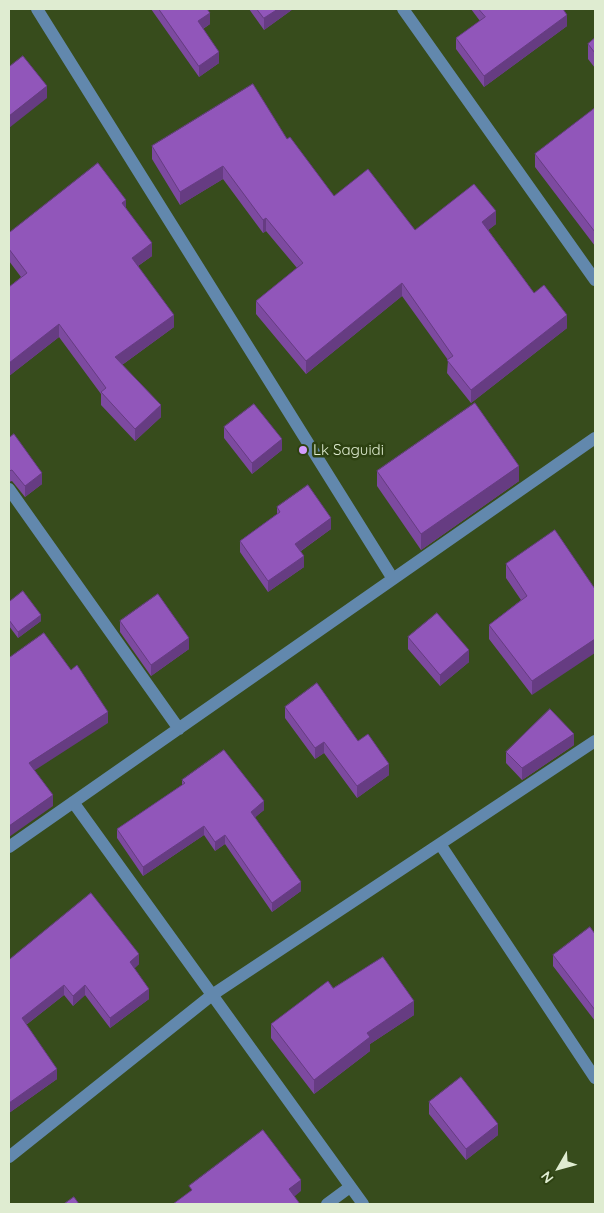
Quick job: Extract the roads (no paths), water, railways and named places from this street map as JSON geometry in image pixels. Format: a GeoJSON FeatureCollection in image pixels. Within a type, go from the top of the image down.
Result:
{"type":"FeatureCollection","features":[{"type":"Feature","properties":{"kind":"street"},"geometry":{"type":"LineString","coordinates":[[37,9],[393,579]]}},
{"type":"Feature","properties":{"kind":"street"},"geometry":{"type":"LineString","coordinates":[[403,9],[595,280]]}},
{"type":"Feature","properties":{"kind":"street"},"geometry":{"type":"LineString","coordinates":[[9,847],[595,438]]}},
{"type":"Feature","properties":{"kind":"street"},"geometry":{"type":"LineString","coordinates":[[9,489],[179,729]]}},
{"type":"Feature","properties":{"kind":"street"},"geometry":{"type":"LineString","coordinates":[[9,1157],[212,995],[595,741]]}},
{"type":"Feature","properties":{"kind":"street"},"geometry":{"type":"LineString","coordinates":[[73,802],[363,1204]]}},
{"type":"Feature","properties":{"kind":"street"},"geometry":{"type":"LineString","coordinates":[[440,844],[595,1078]]}},
{"type":"Feature","properties":{"kind":"street"},"geometry":{"type":"LineString","coordinates":[[327,1204],[350,1187]]}},
{"type":"Feature","properties":{"kind":"place","name":"Lk Saguidi"},"geometry":{"type":"Point","coordinates":[303,450]}}]}
